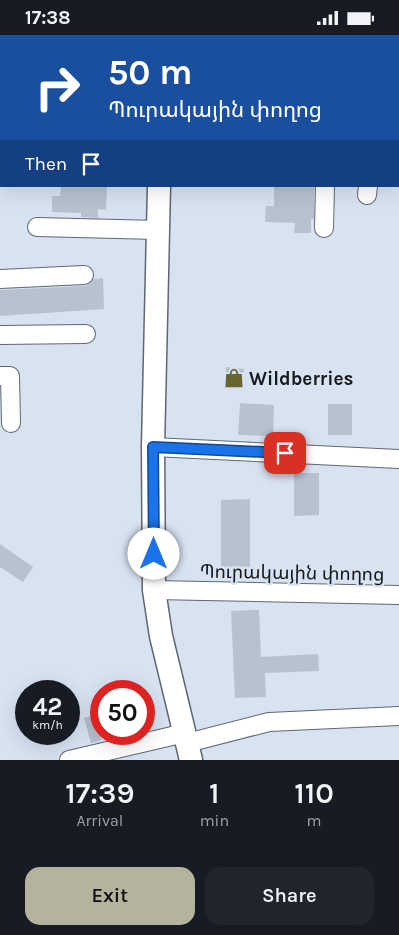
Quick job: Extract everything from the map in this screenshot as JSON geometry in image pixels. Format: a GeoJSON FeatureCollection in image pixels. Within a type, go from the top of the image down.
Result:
{"type":"FeatureCollection","features":[{"type":"Feature","properties":{"kind":"main road"},"geometry":{"type":"LineString","coordinates":[[160,187],[153,447],[154,590],[161,636],[188,745]]}},
{"type":"Feature","properties":{"kind":"street"},"geometry":{"type":"LineString","coordinates":[[324,228],[325,187]]}},
{"type":"Feature","properties":{"kind":"street"},"geometry":{"type":"LineString","coordinates":[[37,227],[158,230]]}},
{"type":"Feature","properties":{"kind":"street"},"geometry":{"type":"LineString","coordinates":[[0,279],[84,275]]}},
{"type":"Feature","properties":{"kind":"street"},"geometry":{"type":"LineString","coordinates":[[0,335],[86,334]]}},
{"type":"Feature","properties":{"kind":"street"},"geometry":{"type":"LineString","coordinates":[[0,376],[10,376],[11,423]]}},
{"type":"Feature","properties":{"kind":"street"},"geometry":{"type":"LineString","coordinates":[[153,447],[399,459]]}},
{"type":"Feature","properties":{"kind":"street","name":"Պուրակային փողոց"},"geometry":{"type":"LineString","coordinates":[[154,590],[399,595]]}},
{"type":"Feature","properties":{"kind":"street"},"geometry":{"type":"LineString","coordinates":[[69,760],[188,745],[269,722],[399,716]]}},
{"type":"Feature","properties":{"kind":"building"},"geometry":{"type":"Polygon","coordinates":[[[61,187],[107,187],[106,210],[98,209],[98,218],[81,217],[81,213],[52,212],[52,196],[60,196],[61,187]]]}},
{"type":"Feature","properties":{"kind":"building"},"geometry":{"type":"Polygon","coordinates":[[[274,187],[314,187],[314,219],[311,219],[311,233],[294,233],[295,223],[265,222],[266,206],[274,206],[274,187]]]}},
{"type":"Feature","properties":{"kind":"building"},"geometry":{"type":"Polygon","coordinates":[[[103,278],[104,309],[0,316],[0,290],[84,286],[90,284],[94,279],[103,278]]]}},
{"type":"Feature","properties":{"kind":"building","name":"Wildberries"},"geometry":{"type":"Polygon","coordinates":[[[226,367],[244,369],[242,389],[224,387],[226,367]]]}},
{"type":"Feature","properties":{"kind":"building"},"geometry":{"type":"Polygon","coordinates":[[[240,403],[274,405],[273,436],[238,435],[240,403]]]}},
{"type":"Feature","properties":{"kind":"building"},"geometry":{"type":"Polygon","coordinates":[[[328,404],[352,404],[352,435],[328,435],[328,404]]]}},
{"type":"Feature","properties":{"kind":"building"},"geometry":{"type":"Polygon","coordinates":[[[294,473],[319,473],[319,515],[294,516],[294,473]]]}},
{"type":"Feature","properties":{"kind":"building"},"geometry":{"type":"Polygon","coordinates":[[[250,499],[250,567],[221,567],[221,500],[250,499]]]}},
{"type":"Feature","properties":{"kind":"building"},"geometry":{"type":"Polygon","coordinates":[[[0,544],[33,567],[23,582],[0,567],[0,544]]]}},
{"type":"Feature","properties":{"kind":"building"},"geometry":{"type":"Polygon","coordinates":[[[259,610],[261,657],[318,654],[319,671],[265,673],[266,697],[235,698],[231,611],[259,610]]]}},
{"type":"Feature","properties":{"kind":"building"},"geometry":{"type":"Polygon","coordinates":[[[90,716],[90,739],[84,718],[90,716]]]}},
{"type":"Feature","properties":{"kind":"place","name":"Wildberries"},"geometry":{"type":"Point","coordinates":[234,378]}},
{"type":"Feature","properties":{"kind":"route"},"geometry":{"type":"LineString","coordinates":[[154,554],[153,447],[285,453]]}}]}
